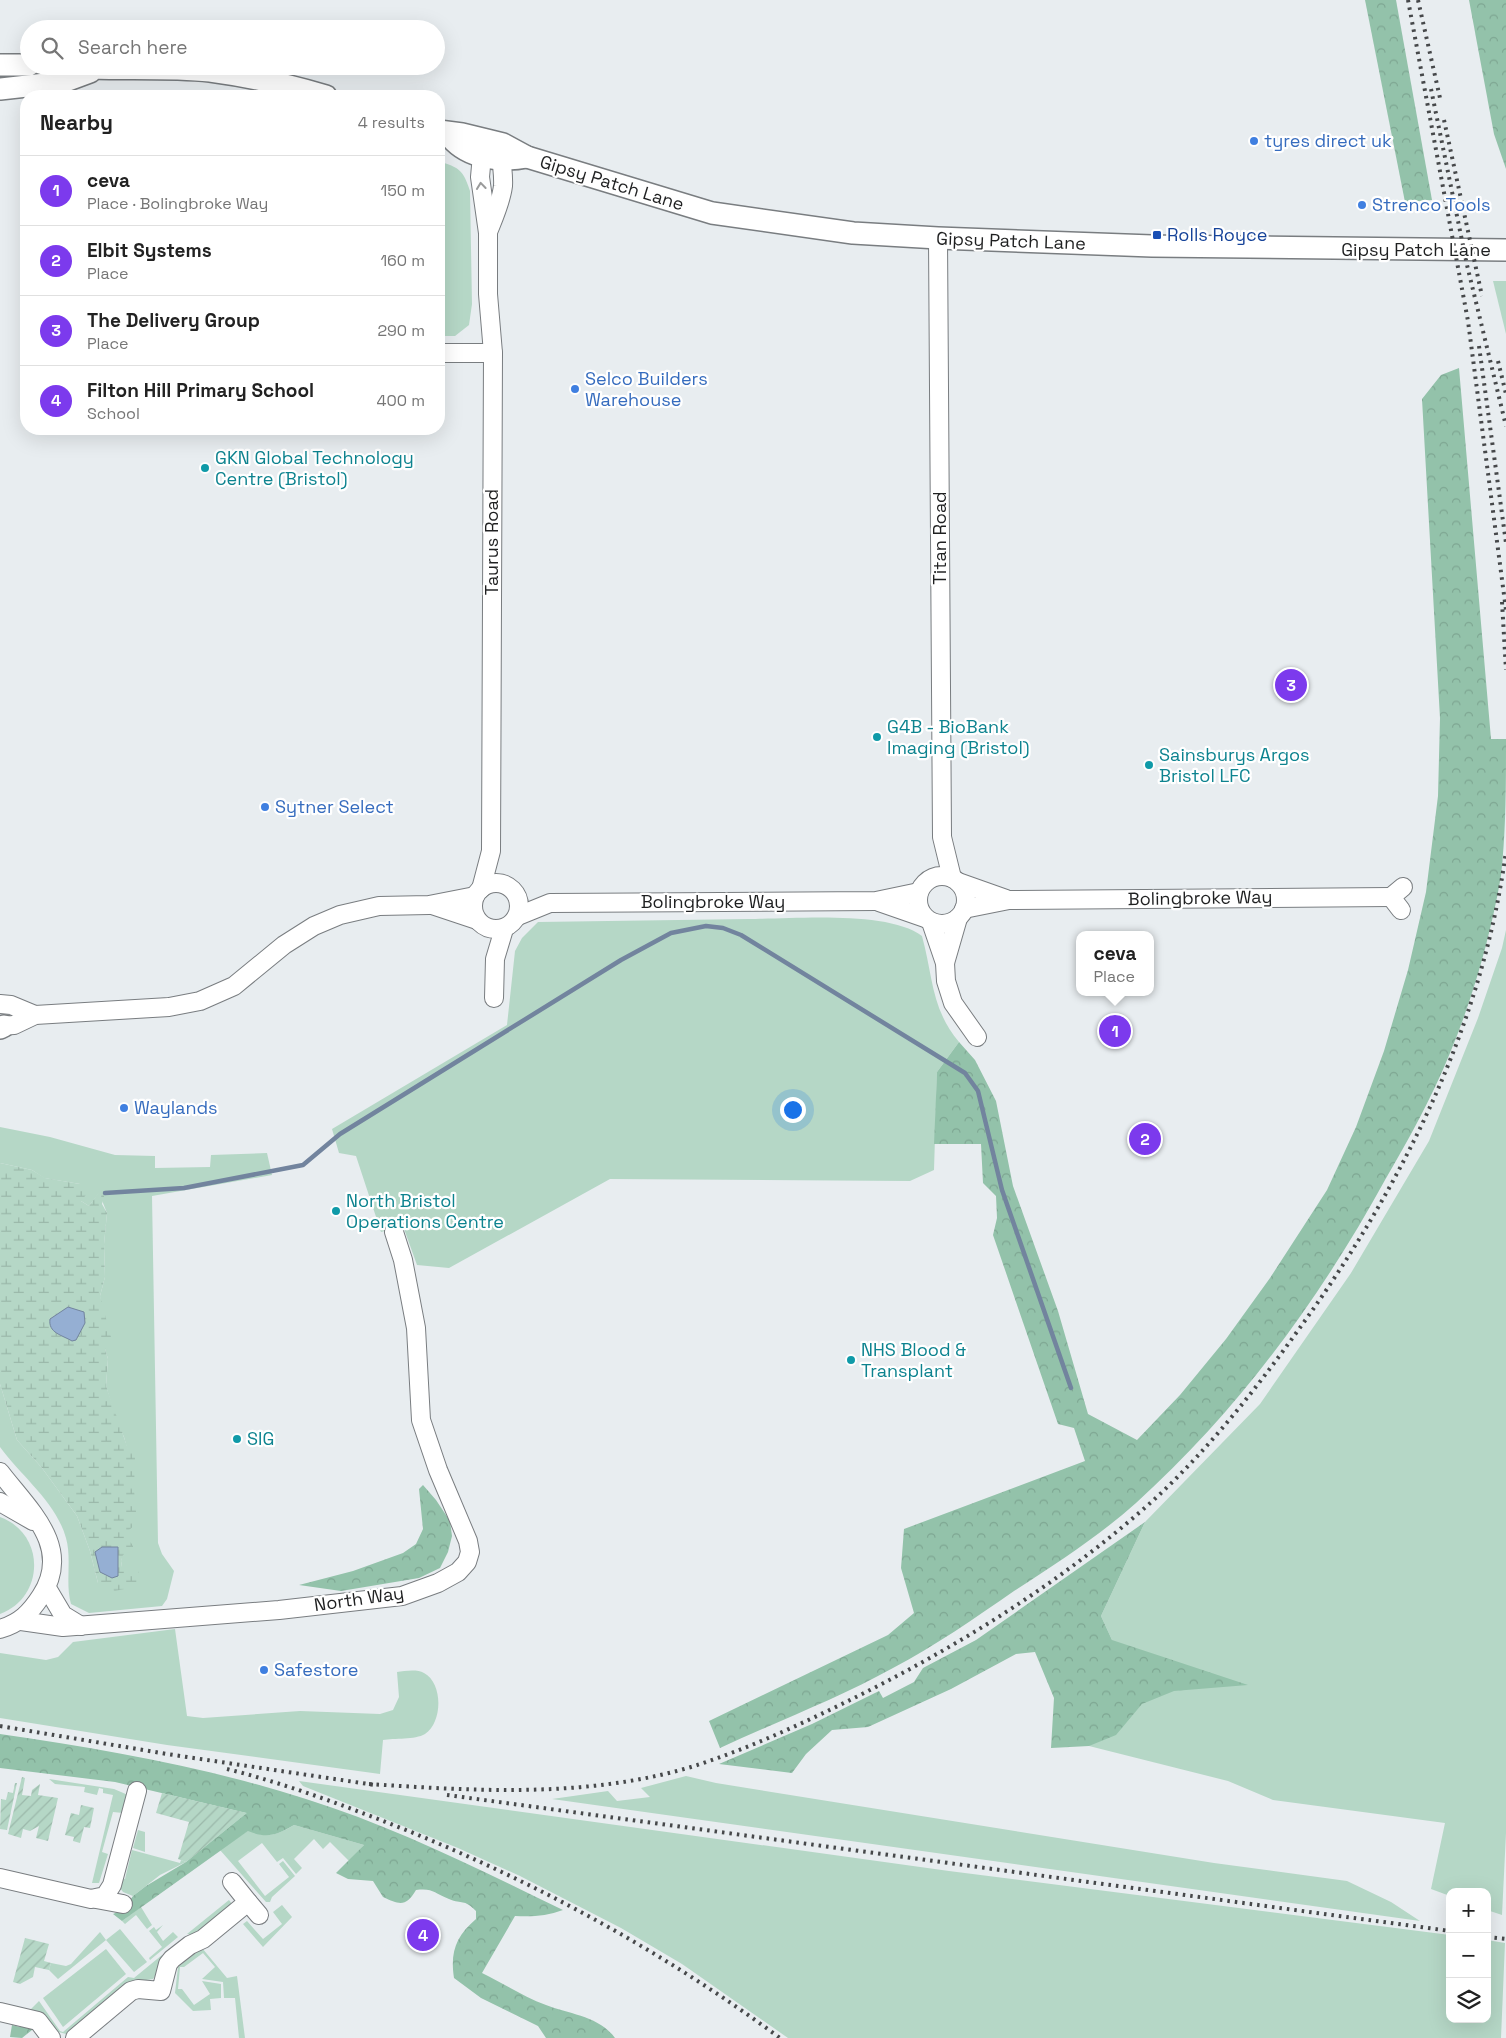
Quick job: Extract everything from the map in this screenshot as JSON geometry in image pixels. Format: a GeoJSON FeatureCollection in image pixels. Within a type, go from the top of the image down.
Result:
{"type":"FeatureCollection","features":[{"type":"Feature","properties":{"kind":"main road"},"geometry":{"type":"LineString","coordinates":[[0,65],[20,65]]}},
{"type":"Feature","properties":{"kind":"main road"},"geometry":{"type":"LineString","coordinates":[[0,80],[60,75]]}},
{"type":"Feature","properties":{"kind":"main road"},"geometry":{"type":"LineString","coordinates":[[0,89],[63,82],[83,75]]}},
{"type":"Feature","properties":{"kind":"main road"},"geometry":{"type":"LineString","coordinates":[[227,75],[306,90]]}},
{"type":"Feature","properties":{"kind":"main road","name":"Gipsy Patch Lane"},"geometry":{"type":"LineString","coordinates":[[445,134],[459,147],[491,150],[527,157],[712,213],[853,233],[1152,246],[1506,250]]}},
{"type":"Feature","properties":{"kind":"street","name":"Taurus Road"},"geometry":{"type":"LineString","coordinates":[[491,150],[503,185],[500,202],[488,233],[488,294],[493,353],[491,851],[500,883]]}},
{"type":"Feature","properties":{"kind":"street","name":"Titan Road"},"geometry":{"type":"LineString","coordinates":[[938,238],[942,837],[955,880]]}},
{"type":"Feature","properties":{"kind":"street"},"geometry":{"type":"LineString","coordinates":[[445,353],[493,353]]}},
{"type":"Feature","properties":{"kind":"street","name":"Titan Road"},"geometry":{"type":"LineString","coordinates":[[923,887],[942,837]]}},
{"type":"Feature","properties":{"kind":"street","name":"Taurus Road"},"geometry":{"type":"LineString","coordinates":[[478,892],[491,851]]}},
{"type":"Feature","properties":{"kind":"street"},"geometry":{"type":"LineString","coordinates":[[945,963],[966,897],[955,880],[941,876],[923,887],[919,908],[928,920],[945,963],[946,981],[953,1004],[977,1037]]}},
{"type":"Feature","properties":{"kind":"street","name":"Bolingbroke Way"},"geometry":{"type":"LineString","coordinates":[[955,880],[1009,900]]}},
{"type":"Feature","properties":{"kind":"street"},"geometry":{"type":"LineString","coordinates":[[1,1027],[14,1025],[35,1015],[170,1007],[200,1001],[234,986],[284,945],[314,926],[340,915],[379,906],[429,904],[478,892],[487,885],[500,883],[516,893],[519,900],[518,916],[490,926],[429,904]]}},
{"type":"Feature","properties":{"kind":"street","name":"Bolingbroke Way"},"geometry":{"type":"LineString","coordinates":[[516,893],[550,902],[876,901],[923,887]]}},
{"type":"Feature","properties":{"kind":"street"},"geometry":{"type":"LineString","coordinates":[[478,892],[473,909],[490,926],[495,959],[494,998]]}},
{"type":"Feature","properties":{"kind":"street","name":"Bolingbroke Way"},"geometry":{"type":"LineString","coordinates":[[961,913],[1009,900],[1398,898]]}},
{"type":"Feature","properties":{"kind":"street","name":"Bolingbroke Way"},"geometry":{"type":"LineString","coordinates":[[876,901],[928,920]]}},
{"type":"Feature","properties":{"kind":"street","name":"Bolingbroke Way"},"geometry":{"type":"LineString","coordinates":[[518,916],[550,902]]}},
{"type":"Feature","properties":{"kind":"street"},"geometry":{"type":"LineString","coordinates":[[928,920],[944,924],[961,913]]}},
{"type":"Feature","properties":{"kind":"street"},"geometry":{"type":"LineString","coordinates":[[0,1004],[11,1005],[35,1015]]}},
{"type":"Feature","properties":{"kind":"street","name":"North Way"},"geometry":{"type":"LineString","coordinates":[[21,1621],[63,1627],[279,1610],[402,1596],[458,1572],[467,1562],[470,1552],[468,1541],[438,1470],[421,1420],[416,1328],[403,1260],[394,1232]]}},
{"type":"Feature","properties":{"kind":"street"},"geometry":{"type":"LineString","coordinates":[[0,1472],[40,1525],[50,1542],[53,1556],[52,1572],[46,1588],[32,1610],[21,1621],[0,1630]]}},
{"type":"Feature","properties":{"kind":"street"},"geometry":{"type":"LineString","coordinates":[[0,1502],[40,1525]]}},
{"type":"Feature","properties":{"kind":"street"},"geometry":{"type":"LineString","coordinates":[[46,1588],[63,1615],[81,1626]]}},
{"type":"Feature","properties":{"kind":"street"},"geometry":{"type":"LineString","coordinates":[[96,1899],[105,1896],[110,1890],[137,1792]]}},
{"type":"Feature","properties":{"kind":"street"},"geometry":{"type":"LineString","coordinates":[[0,1878],[123,1904]]}},
{"type":"Feature","properties":{"kind":"street"},"geometry":{"type":"LineString","coordinates":[[76,2038],[131,1991],[138,1989],[161,1991],[170,1961],[190,1945],[253,1908],[232,1882]]}},
{"type":"Feature","properties":{"kind":"street"},"geometry":{"type":"LineString","coordinates":[[0,2012],[40,2023],[51,2038]]}},
{"type":"Feature","properties":{"kind":"green space"},"geometry":{"type":"Polygon","coordinates":[[[1365,0],[1396,0],[1432,200],[1405,202],[1365,0]]]}},
{"type":"Feature","properties":{"kind":"green space"},"geometry":{"type":"Polygon","coordinates":[[[1469,0],[1506,0],[1506,169],[1494,134],[1469,0]]]}},
{"type":"Feature","properties":{"kind":"green space"},"geometry":{"type":"Polygon","coordinates":[[[445,164],[459,170],[465,178],[470,191],[472,304],[469,325],[455,336],[445,336],[445,164]]]}},
{"type":"Feature","properties":{"kind":"green space"},"geometry":{"type":"Polygon","coordinates":[[[1493,281],[1506,281],[1506,334],[1493,281]]]}},
{"type":"Feature","properties":{"kind":"green space"},"geometry":{"type":"Polygon","coordinates":[[[1459,368],[1491,739],[1506,739],[1504,842],[1497,898],[1474,988],[1458,1032],[1428,1102],[1360,1224],[1333,1268],[1274,1352],[1208,1431],[1136,1503],[1077,1549],[924,1650],[851,1690],[720,1748],[709,1721],[888,1635],[914,1613],[901,1568],[904,1529],[1085,1461],[1074,1428],[1058,1424],[993,1235],[997,1218],[996,1196],[983,1183],[981,1144],[934,1144],[937,1072],[959,1042],[975,1060],[996,1101],[1013,1186],[1058,1311],[1088,1414],[1137,1440],[1180,1395],[1226,1339],[1270,1278],[1327,1190],[1356,1127],[1384,1051],[1408,970],[1426,892],[1438,796],[1440,718],[1422,399],[1441,375],[1459,368]]]}},
{"type":"Feature","properties":{"kind":"green space"},"geometry":{"type":"Polygon","coordinates":[[[864,919],[887,922],[907,928],[922,936],[938,1005],[950,1030],[959,1042],[937,1072],[934,1170],[910,1181],[610,1179],[449,1268],[417,1265],[403,1226],[381,1232],[356,1156],[339,1153],[332,1129],[507,1025],[515,951],[522,938],[538,922],[864,919]]]}},
{"type":"Feature","properties":{"kind":"green space"},"geometry":{"type":"Polygon","coordinates":[[[1506,930],[1506,1833],[1502,1915],[1491,1911],[1491,1888],[1446,1888],[1446,1895],[1431,1889],[1445,1823],[1273,1800],[1228,1781],[1089,1746],[1112,1640],[1101,1616],[1145,1522],[1260,1404],[1351,1273],[1429,1141],[1478,1018],[1502,948],[1506,930]]]}},
{"type":"Feature","properties":{"kind":"green space"},"geometry":{"type":"Polygon","coordinates":[[[0,1127],[50,1137],[115,1155],[155,1156],[155,1168],[210,1167],[211,1155],[267,1153],[272,1175],[152,1196],[158,1543],[162,1554],[174,1571],[167,1599],[162,1606],[89,1613],[71,1604],[69,1596],[68,1546],[61,1525],[46,1501],[0,1447],[0,1384],[17,1440],[42,1468],[77,1516],[90,1551],[98,1583],[122,1567],[121,1561],[134,1501],[134,1474],[124,1437],[117,1422],[106,1386],[108,1359],[105,1349],[100,1296],[105,1277],[104,1244],[107,1213],[99,1193],[89,1206],[81,1201],[80,1184],[44,1178],[32,1170],[0,1163],[0,1127]]]}},
{"type":"Feature","properties":{"kind":"green space"},"geometry":{"type":"Polygon","coordinates":[[[0,1163],[32,1170],[45,1178],[80,1184],[89,1191],[81,1201],[89,1206],[99,1192],[105,1193],[102,1204],[107,1213],[104,1244],[105,1277],[100,1296],[112,1341],[105,1349],[108,1359],[106,1386],[128,1449],[135,1456],[134,1490],[137,1523],[129,1530],[127,1539],[133,1545],[133,1552],[123,1555],[121,1561],[122,1567],[139,1571],[138,1580],[134,1587],[115,1591],[104,1588],[98,1583],[90,1551],[77,1516],[42,1468],[17,1440],[0,1384],[0,1163]]]}},
{"type":"Feature","properties":{"kind":"green space"},"geometry":{"type":"Polygon","coordinates":[[[423,1485],[450,1521],[452,1536],[448,1552],[440,1568],[419,1578],[341,1591],[299,1585],[353,1571],[403,1553],[416,1544],[423,1529],[419,1489],[423,1485]]]}},
{"type":"Feature","properties":{"kind":"green space"},"geometry":{"type":"Polygon","coordinates":[[[0,1517],[15,1525],[26,1537],[32,1551],[34,1566],[32,1580],[25,1594],[15,1606],[0,1614],[0,1517]]]}},
{"type":"Feature","properties":{"kind":"green space"},"geometry":{"type":"Polygon","coordinates":[[[1145,1522],[1101,1616],[1112,1640],[1248,1685],[1174,1691],[1142,1704],[1116,1735],[1089,1746],[1051,1748],[1054,1698],[1035,1652],[1016,1654],[951,1689],[868,1727],[832,1730],[806,1754],[792,1773],[719,1764],[812,1724],[879,1691],[883,1698],[914,1682],[923,1668],[976,1640],[1145,1522]]]}},
{"type":"Feature","properties":{"kind":"green space"},"geometry":{"type":"Polygon","coordinates":[[[175,1629],[187,1716],[203,1718],[300,1711],[380,1714],[393,1710],[399,1697],[397,1672],[414,1671],[424,1673],[435,1685],[438,1712],[435,1721],[431,1728],[421,1736],[383,1740],[380,1774],[167,1745],[0,1718],[0,1653],[46,1660],[58,1657],[73,1642],[175,1629]]]}},
{"type":"Feature","properties":{"kind":"green space"},"geometry":{"type":"Polygon","coordinates":[[[0,1734],[78,1746],[193,1768],[306,1799],[372,1822],[468,1864],[563,1910],[539,1916],[515,1916],[482,1973],[538,2002],[592,2020],[601,2025],[615,2038],[546,2038],[538,2026],[481,1998],[454,1978],[453,1969],[454,1952],[459,1938],[476,1919],[476,1911],[472,1907],[426,1890],[416,1890],[406,1902],[402,1903],[383,1897],[373,1881],[348,1879],[336,1873],[364,1845],[294,1825],[272,1835],[261,1835],[248,1831],[122,1921],[113,1914],[124,1909],[133,1896],[186,1862],[246,1813],[115,1782],[0,1768],[0,1734]]]}},
{"type":"Feature","properties":{"kind":"green space"},"geometry":{"type":"Polygon","coordinates":[[[686,1776],[716,1783],[1214,1863],[1347,1881],[1391,1902],[1420,1921],[552,1799],[608,1791],[617,1801],[650,1797],[641,1788],[686,1776]]]}},
{"type":"Feature","properties":{"kind":"green space"},"geometry":{"type":"Polygon","coordinates":[[[22,1777],[25,1778],[22,1795],[31,1796],[32,1790],[40,1784],[38,1795],[58,1798],[48,1841],[36,1838],[39,1826],[30,1831],[23,1829],[21,1838],[8,1834],[22,1777]]]}},
{"type":"Feature","properties":{"kind":"green space"},"geometry":{"type":"Polygon","coordinates":[[[49,1779],[114,1789],[128,1795],[123,1813],[113,1812],[102,1852],[108,1854],[99,1883],[92,1883],[113,1795],[103,1793],[103,1789],[99,1788],[97,1795],[84,1792],[85,1787],[55,1784],[49,1779]]]}},
{"type":"Feature","properties":{"kind":"green space"},"geometry":{"type":"Polygon","coordinates":[[[299,1781],[949,1871],[1446,1934],[1446,2023],[1491,2023],[1491,1941],[1505,1943],[1501,2038],[788,2038],[682,1964],[621,1928],[520,1876],[458,1848],[303,1786],[299,1781]]]}},
{"type":"Feature","properties":{"kind":"green space"},"geometry":{"type":"Polygon","coordinates":[[[15,1783],[17,1783],[7,1830],[0,1829],[1,1799],[6,1800],[8,1792],[13,1793],[15,1783]]]}},
{"type":"Feature","properties":{"kind":"green space"},"geometry":{"type":"Polygon","coordinates":[[[162,1793],[247,1813],[186,1862],[178,1859],[189,1822],[156,1813],[162,1793]]]}},
{"type":"Feature","properties":{"kind":"green space"},"geometry":{"type":"Polygon","coordinates":[[[81,1805],[94,1808],[90,1828],[84,1827],[80,1843],[73,1841],[74,1837],[65,1835],[71,1813],[79,1815],[81,1805]]]}},
{"type":"Feature","properties":{"kind":"green space"},"geometry":{"type":"Polygon","coordinates":[[[294,1825],[364,1845],[349,1861],[330,1842],[323,1849],[314,1839],[294,1859],[302,1868],[296,1874],[283,1858],[277,1862],[262,1843],[238,1861],[265,1896],[289,1877],[279,1864],[283,1861],[295,1876],[272,1897],[270,1902],[266,1902],[220,1850],[249,1830],[255,1833],[272,1835],[294,1825]]]}},
{"type":"Feature","properties":{"kind":"green space"},"geometry":{"type":"Polygon","coordinates":[[[138,1830],[145,1832],[145,1852],[133,1848],[138,1830]]]}},
{"type":"Feature","properties":{"kind":"green space"},"geometry":{"type":"Polygon","coordinates":[[[132,1850],[180,1863],[181,1860],[186,1862],[160,1875],[133,1896],[123,1892],[120,1888],[120,1878],[125,1879],[132,1850]]]}},
{"type":"Feature","properties":{"kind":"green space"},"geometry":{"type":"Polygon","coordinates":[[[229,1900],[232,1904],[199,1935],[187,1934],[229,1900]]]}},
{"type":"Feature","properties":{"kind":"green space"},"geometry":{"type":"Polygon","coordinates":[[[282,1905],[292,1917],[263,1947],[243,1924],[247,1921],[263,1939],[282,1924],[273,1912],[282,1905]]]}},
{"type":"Feature","properties":{"kind":"green space"},"geometry":{"type":"Polygon","coordinates":[[[141,1907],[152,1925],[147,1929],[136,1915],[125,1924],[122,1921],[141,1907]]]}},
{"type":"Feature","properties":{"kind":"green space"},"geometry":{"type":"Polygon","coordinates":[[[163,1925],[157,1932],[163,1941],[173,1932],[178,1937],[150,1960],[149,1958],[162,1947],[149,1931],[154,1927],[156,1930],[163,1925]]]}},
{"type":"Feature","properties":{"kind":"green space"},"geometry":{"type":"Polygon","coordinates":[[[120,1929],[147,1962],[134,1972],[106,1940],[120,1929]]]}},
{"type":"Feature","properties":{"kind":"green space"},"geometry":{"type":"Polygon","coordinates":[[[100,1932],[106,1940],[58,1979],[49,1970],[51,1963],[66,1966],[71,1964],[100,1932]]]}},
{"type":"Feature","properties":{"kind":"green space"},"geometry":{"type":"Polygon","coordinates":[[[25,1938],[49,1944],[44,1961],[51,1963],[49,1970],[35,1967],[33,1977],[20,1984],[13,1982],[25,1938]]]}},
{"type":"Feature","properties":{"kind":"green space"},"geometry":{"type":"Polygon","coordinates":[[[202,1948],[227,1978],[237,1976],[245,2038],[239,2038],[235,1998],[224,1998],[223,1982],[202,1979],[215,1967],[203,1953],[184,1967],[180,1967],[178,1989],[182,1989],[194,2005],[210,1994],[202,1981],[221,1984],[221,1998],[210,1999],[211,2010],[193,2011],[175,1993],[178,1967],[202,1948]]]}},
{"type":"Feature","properties":{"kind":"green space"},"geometry":{"type":"Polygon","coordinates":[[[106,1949],[126,1974],[63,2027],[43,1998],[106,1949]]]}},
{"type":"Feature","properties":{"kind":"green space"},"geometry":{"type":"Polygon","coordinates":[[[162,1955],[157,1973],[153,1979],[127,1983],[66,2034],[55,2031],[29,2011],[39,2001],[60,2031],[63,2032],[128,1977],[134,1978],[162,1955]]]}},
{"type":"Feature","properties":{"kind":"green space"},"geometry":{"type":"Polygon","coordinates":[[[21,2022],[32,2028],[32,2030],[22,2038],[10,2037],[12,2025],[20,2027],[21,2022]]]}},
{"type":"Feature","properties":{"kind":"water"},"geometry":{"type":"Polygon","coordinates":[[[68,1307],[84,1312],[85,1323],[76,1340],[72,1341],[53,1331],[50,1324],[50,1319],[68,1307]]]}},
{"type":"Feature","properties":{"kind":"water"},"geometry":{"type":"Polygon","coordinates":[[[102,1547],[118,1547],[118,1576],[112,1578],[100,1572],[95,1552],[102,1547]]]}},
{"type":"Feature","properties":{"kind":"waterway"},"geometry":{"type":"LineString","coordinates":[[105,1193],[184,1188],[303,1165],[340,1134],[621,960],[671,933],[706,926],[723,928],[741,935],[965,1073],[978,1091],[1002,1190],[1071,1388]]}},
{"type":"Feature","properties":{"kind":"railway"},"geometry":{"type":"LineString","coordinates":[[1408,0],[1468,321],[1506,610]]}},
{"type":"Feature","properties":{"kind":"railway"},"geometry":{"type":"LineString","coordinates":[[1418,0],[1440,98]]}},
{"type":"Feature","properties":{"kind":"railway"},"geometry":{"type":"LineString","coordinates":[[1431,89],[1467,265],[1506,426]]}},
{"type":"Feature","properties":{"kind":"railway"},"geometry":{"type":"LineString","coordinates":[[1444,120],[1482,296]]}},
{"type":"Feature","properties":{"kind":"railway"},"geometry":{"type":"LineString","coordinates":[[1479,346],[1506,543]]}},
{"type":"Feature","properties":{"kind":"railway"},"geometry":{"type":"LineString","coordinates":[[1498,361],[1506,394]]}},
{"type":"Feature","properties":{"kind":"railway"},"geometry":{"type":"LineString","coordinates":[[1502,602],[1506,670]]}},
{"type":"Feature","properties":{"kind":"railway"},"geometry":{"type":"LineString","coordinates":[[369,1784],[491,1790],[571,1788],[612,1784],[691,1767],[771,1737],[848,1701],[930,1658],[1049,1583],[1123,1526],[1178,1477],[1215,1437],[1249,1395],[1299,1329],[1371,1219],[1403,1162],[1432,1102],[1457,1042],[1478,979],[1495,916],[1506,851]]}},
{"type":"Feature","properties":{"kind":"railway"},"geometry":{"type":"LineString","coordinates":[[0,1726],[167,1754],[375,1785]]}},
{"type":"Feature","properties":{"kind":"railway"},"geometry":{"type":"LineString","coordinates":[[227,1769],[304,1792],[378,1819],[431,1840],[536,1888],[636,1943],[685,1973],[780,2038]]}},
{"type":"Feature","properties":{"kind":"railway"},"geometry":{"type":"LineString","coordinates":[[447,1795],[1446,1930]]}},
{"type":"Feature","properties":{"kind":"railway"},"geometry":{"type":"LineString","coordinates":[[1491,1937],[1506,1939]]}},
{"type":"Feature","properties":{"kind":"place","name":"tyres direct uk"},"geometry":{"type":"Point","coordinates":[1254,141]}},
{"type":"Feature","properties":{"kind":"place","name":"Strenco Tools"},"geometry":{"type":"Point","coordinates":[1362,205]}},
{"type":"Feature","properties":{"kind":"place","name":"Rolls Royce"},"geometry":{"type":"Point","coordinates":[1157,235]}},
{"type":"Feature","properties":{"kind":"place","name":"Selco Builders Warehouse"},"geometry":{"type":"Point","coordinates":[575,389]}},
{"type":"Feature","properties":{"kind":"place","name":"GKN Global Technology Centre (Bristol)"},"geometry":{"type":"Point","coordinates":[205,468]}},
{"type":"Feature","properties":{"kind":"place","name":"The Delivery Group"},"geometry":{"type":"Point","coordinates":[1291,685]}},
{"type":"Feature","properties":{"kind":"place","name":"G4B - BioBank Imaging (Bristol)"},"geometry":{"type":"Point","coordinates":[877,737]}},
{"type":"Feature","properties":{"kind":"place","name":"Sainsburys Argos Bristol LFC"},"geometry":{"type":"Point","coordinates":[1149,765]}},
{"type":"Feature","properties":{"kind":"place","name":"Sytner Select"},"geometry":{"type":"Point","coordinates":[265,807]}},
{"type":"Feature","properties":{"kind":"place","name":"ceva"},"geometry":{"type":"Point","coordinates":[1115,1031]}},
{"type":"Feature","properties":{"kind":"place","name":"Waylands"},"geometry":{"type":"Point","coordinates":[124,1108]}},
{"type":"Feature","properties":{"kind":"place","name":"Elbit Systems"},"geometry":{"type":"Point","coordinates":[1145,1139]}},
{"type":"Feature","properties":{"kind":"place","name":"North Bristol Operations Centre"},"geometry":{"type":"Point","coordinates":[336,1211]}},
{"type":"Feature","properties":{"kind":"place","name":"NHS Blood & Transplant"},"geometry":{"type":"Point","coordinates":[851,1360]}},
{"type":"Feature","properties":{"kind":"place","name":"SIG"},"geometry":{"type":"Point","coordinates":[237,1439]}},
{"type":"Feature","properties":{"kind":"place","name":"Safestore"},"geometry":{"type":"Point","coordinates":[264,1670]}},
{"type":"Feature","properties":{"kind":"place","name":"Filton Hill Primary School"},"geometry":{"type":"Point","coordinates":[423,1935]}}]}
